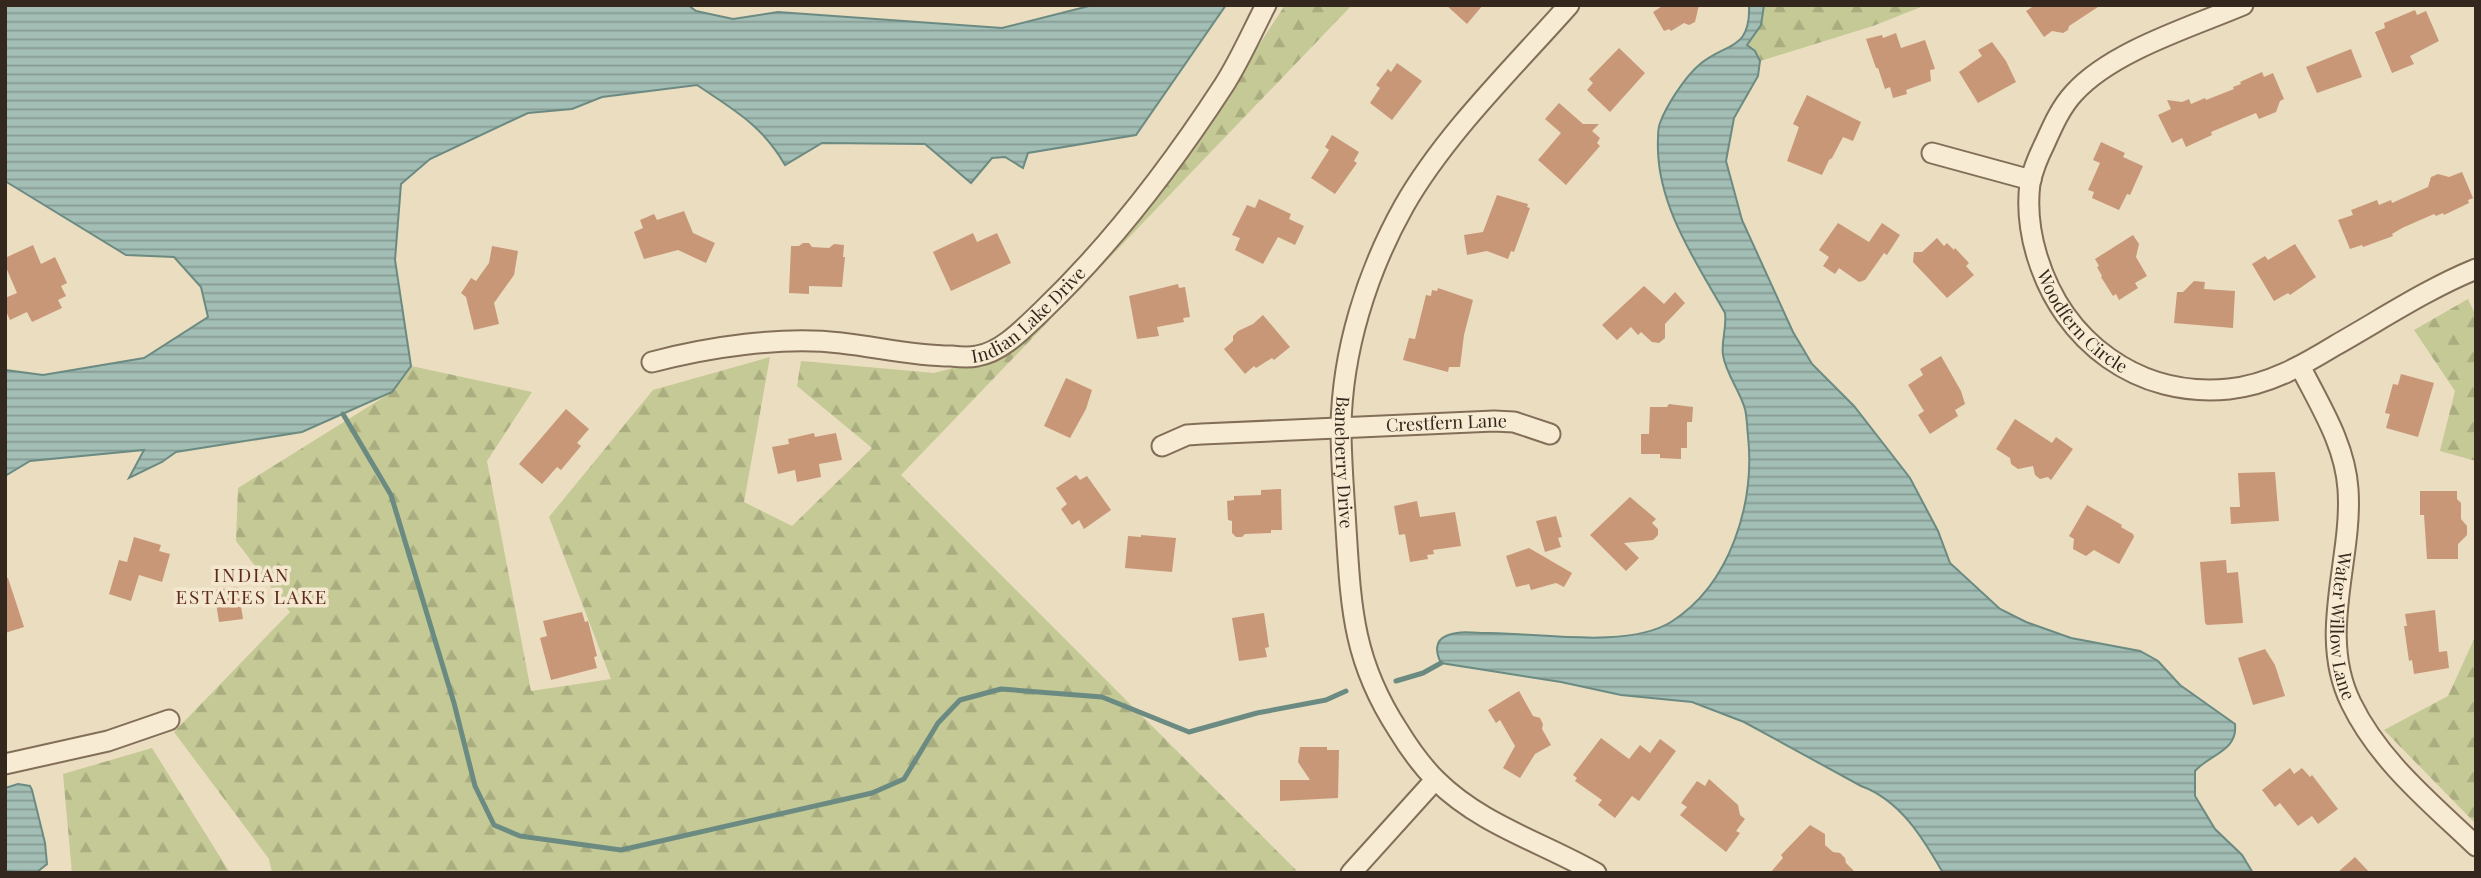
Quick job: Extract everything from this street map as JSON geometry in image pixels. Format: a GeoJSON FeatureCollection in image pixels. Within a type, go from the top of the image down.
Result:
{"type":"FeatureCollection","features":[{"type":"Feature","properties":{"kind":"street","name":"Indian Lake Drive"},"geometry":{"type":"LineString","coordinates":[[652,362],[721,347],[798,341],[842,343],[928,356],[976,357],[999,347],[1033,320],[1083,272],[1107,244],[1226,83],[1266,5]]}},
{"type":"Feature","properties":{"kind":"street","name":"Baneberry Drive"},"geometry":{"type":"LineString","coordinates":[[1569,5],[1466,121],[1433,162],[1405,205],[1373,274],[1355,328],[1341,427],[1348,566],[1354,625],[1368,675],[1387,713],[1413,754],[1457,799],[1511,832],[1596,873]]}},
{"type":"Feature","properties":{"kind":"street","name":"Woodfern Circle"},"geometry":{"type":"LineString","coordinates":[[2243,5],[2126,55],[2088,80],[2056,117],[2031,180],[2031,232],[2050,291],[2072,326],[2098,351],[2147,379],[2178,387],[2230,389],[2260,383],[2300,366],[2432,290],[2476,269]]}},
{"type":"Feature","properties":{"kind":"street"},"geometry":{"type":"LineString","coordinates":[[1932,153],[2031,180]]}},
{"type":"Feature","properties":{"kind":"street","name":"Water Willow Lane"},"geometry":{"type":"LineString","coordinates":[[2300,366],[2333,429],[2346,472],[2348,511],[2336,601],[2336,625],[2344,685],[2351,703],[2374,742],[2400,772],[2476,846]]}},
{"type":"Feature","properties":{"kind":"street","name":"Crestfern Lane"},"geometry":{"type":"LineString","coordinates":[[1162,446],[1187,435],[1494,421],[1530,426],[1550,434]]}},
{"type":"Feature","properties":{"kind":"street"},"geometry":{"type":"LineString","coordinates":[[5,764],[108,741],[169,720]]}},
{"type":"Feature","properties":{"kind":"street"},"geometry":{"type":"LineString","coordinates":[[1352,873],[1435,779]]}},
{"type":"Feature","properties":{"kind":"green space"},"geometry":{"type":"Polygon","coordinates":[[[1285,5],[1352,5],[901,475],[1299,873],[272,873],[269,859],[174,732],[290,612],[236,541],[238,488],[392,392],[411,366],[532,392],[487,461],[531,691],[611,679],[549,517],[653,390],[770,357],[744,502],[792,526],[872,448],[797,386],[801,361],[934,373],[1001,355],[1095,263],[1172,179],[1285,5]]]}},
{"type":"Feature","properties":{"kind":"green space"},"geometry":{"type":"Polygon","coordinates":[[[1764,5],[1926,5],[1873,26],[1760,61],[1755,51],[1747,46],[1761,25],[1764,5]]]}},
{"type":"Feature","properties":{"kind":"green space"},"geometry":{"type":"Polygon","coordinates":[[[2468,299],[2476,316],[2476,461],[2440,451],[2455,391],[2414,330],[2468,299]]]}},
{"type":"Feature","properties":{"kind":"green space"},"geometry":{"type":"Polygon","coordinates":[[[2476,635],[2476,824],[2384,730],[2448,696],[2476,635]]]}},
{"type":"Feature","properties":{"kind":"green space"},"geometry":{"type":"Polygon","coordinates":[[[152,748],[230,873],[72,873],[63,774],[152,748]]]}},
{"type":"Feature","properties":{"kind":"water"},"geometry":{"type":"Polygon","coordinates":[[[5,5],[688,5],[696,11],[733,19],[778,12],[1002,28],[1093,5],[1226,5],[1136,135],[1028,153],[1023,168],[1005,157],[992,158],[971,183],[925,144],[822,143],[785,165],[757,129],[697,85],[602,97],[572,109],[528,113],[430,159],[401,184],[395,260],[411,366],[392,392],[302,432],[176,452],[129,478],[144,450],[30,461],[5,476],[5,370],[43,375],[144,358],[208,317],[201,287],[174,257],[126,255],[5,181],[5,5]]]}},
{"type":"Feature","properties":{"kind":"water"},"geometry":{"type":"Polygon","coordinates":[[[1749,5],[1764,5],[1761,25],[1747,45],[1755,51],[1760,61],[1758,76],[1734,118],[1726,161],[1742,220],[1793,332],[1812,364],[1854,406],[1910,478],[1938,531],[1950,563],[2000,609],[2026,622],[2071,638],[2140,651],[2158,661],[2180,685],[2235,724],[2235,733],[2228,746],[2195,771],[2195,796],[2215,829],[2242,855],[2253,873],[1943,873],[1919,834],[1899,810],[1875,792],[1744,722],[1692,702],[1621,695],[1561,682],[1441,663],[1437,651],[1439,641],[1456,633],[1582,638],[1631,635],[1653,630],[1671,622],[1692,606],[1724,564],[1743,514],[1747,488],[1749,462],[1746,415],[1723,355],[1725,313],[1679,230],[1663,186],[1658,133],[1667,108],[1688,77],[1699,65],[1741,39],[1746,31],[1749,5]]]}},
{"type":"Feature","properties":{"kind":"water"},"geometry":{"type":"Polygon","coordinates":[[[18,784],[30,786],[32,790],[45,843],[47,864],[36,873],[5,871],[5,788],[18,784]]]}},
{"type":"Feature","properties":{"kind":"building"},"geometry":{"type":"Polygon","coordinates":[[[1446,5],[1483,5],[1467,24],[1446,5]]]}},
{"type":"Feature","properties":{"kind":"building"},"geometry":{"type":"Polygon","coordinates":[[[1664,5],[1699,5],[1695,22],[1689,25],[1684,23],[1671,31],[1664,31],[1653,12],[1664,5]]]}},
{"type":"Feature","properties":{"kind":"building"},"geometry":{"type":"Polygon","coordinates":[[[2035,5],[2101,5],[2063,33],[2052,31],[2044,37],[2026,11],[2035,5]]]}},
{"type":"Feature","properties":{"kind":"building"},"geometry":{"type":"Polygon","coordinates":[[[2415,10],[2417,15],[2426,11],[2439,41],[2410,56],[2414,64],[2392,73],[2375,32],[2385,28],[2384,23],[2415,10]]]}},
{"type":"Feature","properties":{"kind":"building"},"geometry":{"type":"Polygon","coordinates":[[[1896,33],[1901,48],[1925,40],[1935,69],[1930,70],[1931,81],[1893,98],[1890,87],[1885,89],[1866,39],[1882,35],[1883,38],[1896,33]]]}},
{"type":"Feature","properties":{"kind":"building"},"geometry":{"type":"Polygon","coordinates":[[[1992,42],[2006,61],[2016,82],[1978,103],[1959,72],[1982,56],[1978,50],[1992,42]]]}},
{"type":"Feature","properties":{"kind":"building"},"geometry":{"type":"Polygon","coordinates":[[[1619,48],[1645,73],[1610,112],[1587,90],[1593,83],[1589,79],[1619,48]]]}},
{"type":"Feature","properties":{"kind":"building"},"geometry":{"type":"Polygon","coordinates":[[[2351,49],[2362,77],[2317,93],[2306,67],[2351,49]]]}},
{"type":"Feature","properties":{"kind":"building"},"geometry":{"type":"Polygon","coordinates":[[[1397,63],[1422,81],[1392,120],[1370,103],[1380,88],[1376,85],[1388,69],[1391,72],[1397,63]]]}},
{"type":"Feature","properties":{"kind":"building"},"geometry":{"type":"Polygon","coordinates":[[[2262,72],[2264,77],[2273,73],[2284,99],[2280,101],[2276,112],[2259,119],[2256,113],[2211,132],[2212,135],[2186,147],[2182,138],[2172,143],[2158,115],[2171,109],[2167,100],[2182,102],[2189,99],[2191,104],[2205,98],[2206,100],[2234,89],[2240,82],[2262,72]]]}},
{"type":"Feature","properties":{"kind":"building"},"geometry":{"type":"Polygon","coordinates":[[[1807,95],[1861,122],[1853,141],[1843,137],[1822,175],[1787,161],[1799,127],[1793,124],[1807,95]]]}},
{"type":"Feature","properties":{"kind":"building"},"geometry":{"type":"Polygon","coordinates":[[[1559,103],[1583,124],[1599,124],[1592,131],[1600,138],[1597,143],[1600,146],[1566,185],[1538,160],[1561,133],[1545,119],[1559,103]]]}},
{"type":"Feature","properties":{"kind":"building"},"geometry":{"type":"Polygon","coordinates":[[[1332,135],[1359,152],[1354,161],[1357,163],[1335,194],[1311,178],[1329,150],[1325,147],[1332,135]]]}},
{"type":"Feature","properties":{"kind":"building"},"geometry":{"type":"Polygon","coordinates":[[[2101,142],[2125,153],[2123,157],[2143,166],[2130,195],[2127,194],[2119,210],[2092,198],[2094,192],[2088,190],[2100,163],[2093,160],[2101,142]]]}},
{"type":"Feature","properties":{"kind":"building"},"geometry":{"type":"Polygon","coordinates":[[[2462,172],[2473,198],[2468,200],[2469,203],[2444,215],[2434,214],[2402,228],[2392,234],[2393,236],[2350,249],[2338,220],[2353,215],[2351,210],[2377,200],[2379,205],[2391,200],[2392,203],[2428,187],[2431,177],[2438,174],[2449,177],[2462,172]]]}},
{"type":"Feature","properties":{"kind":"building"},"geometry":{"type":"Polygon","coordinates":[[[1497,195],[1528,204],[1527,207],[1530,208],[1514,252],[1511,251],[1508,259],[1487,251],[1467,255],[1464,235],[1483,232],[1497,195]]]}},
{"type":"Feature","properties":{"kind":"building"},"geometry":{"type":"Polygon","coordinates":[[[1259,199],[1291,214],[1289,219],[1304,226],[1295,245],[1278,237],[1263,264],[1235,250],[1240,238],[1232,235],[1247,205],[1255,208],[1259,199]]]}},
{"type":"Feature","properties":{"kind":"building"},"geometry":{"type":"Polygon","coordinates":[[[684,211],[693,233],[715,243],[706,263],[678,250],[644,259],[634,232],[643,228],[640,220],[654,214],[657,220],[684,211]]]}},
{"type":"Feature","properties":{"kind":"building"},"geometry":{"type":"Polygon","coordinates":[[[1838,223],[1869,242],[1882,223],[1900,235],[1887,255],[1884,253],[1865,280],[1859,282],[1839,268],[1835,274],[1823,266],[1829,257],[1819,250],[1838,223]]]}},
{"type":"Feature","properties":{"kind":"building"},"geometry":{"type":"Polygon","coordinates":[[[973,233],[977,242],[997,233],[1011,263],[951,291],[933,252],[973,233]]]}},
{"type":"Feature","properties":{"kind":"building"},"geometry":{"type":"Polygon","coordinates":[[[2133,235],[2139,244],[2136,257],[2147,276],[2135,283],[2138,288],[2119,300],[2116,294],[2113,296],[2101,277],[2095,259],[2133,235]]]}},
{"type":"Feature","properties":{"kind":"building"},"geometry":{"type":"Polygon","coordinates":[[[1937,238],[1944,246],[1947,243],[1954,250],[1955,248],[1969,263],[1966,266],[1974,275],[1947,298],[1913,262],[1914,252],[1922,252],[1937,238]]]}},
{"type":"Feature","properties":{"kind":"building"},"geometry":{"type":"Polygon","coordinates":[[[809,243],[812,247],[829,248],[834,244],[844,245],[842,287],[809,286],[809,294],[789,293],[791,246],[809,243]]]}},
{"type":"Feature","properties":{"kind":"building"},"geometry":{"type":"Polygon","coordinates":[[[2295,244],[2316,277],[2290,295],[2288,293],[2274,301],[2252,264],[2265,256],[2268,260],[2295,244]]]}},
{"type":"Feature","properties":{"kind":"building"},"geometry":{"type":"Polygon","coordinates":[[[33,245],[41,264],[55,257],[67,283],[61,286],[66,296],[58,300],[62,308],[32,322],[27,312],[10,320],[5,309],[5,298],[17,293],[5,265],[5,258],[33,245]]]}},
{"type":"Feature","properties":{"kind":"building"},"geometry":{"type":"Polygon","coordinates":[[[492,246],[518,251],[514,275],[494,303],[499,324],[474,330],[466,297],[461,293],[471,278],[476,281],[489,263],[492,246]]]}},
{"type":"Feature","properties":{"kind":"building"},"geometry":{"type":"Polygon","coordinates":[[[2194,281],[2205,282],[2204,289],[2235,291],[2233,328],[2174,323],[2177,292],[2183,292],[2194,281]]]}},
{"type":"Feature","properties":{"kind":"building"},"geometry":{"type":"Polygon","coordinates":[[[1178,284],[1179,288],[1185,287],[1190,317],[1183,318],[1184,322],[1157,327],[1159,336],[1137,339],[1129,296],[1178,284]]]}},
{"type":"Feature","properties":{"kind":"building"},"geometry":{"type":"Polygon","coordinates":[[[1644,286],[1664,304],[1675,292],[1685,303],[1665,324],[1665,338],[1659,343],[1652,342],[1641,332],[1638,335],[1631,327],[1617,340],[1602,325],[1644,286]]]}},
{"type":"Feature","properties":{"kind":"building"},"geometry":{"type":"Polygon","coordinates":[[[1438,288],[1473,300],[1464,335],[1460,367],[1449,367],[1448,372],[1403,360],[1409,338],[1415,339],[1426,295],[1431,296],[1432,290],[1437,291],[1438,288]]]}},
{"type":"Feature","properties":{"kind":"building"},"geometry":{"type":"Polygon","coordinates":[[[1263,315],[1290,347],[1274,360],[1272,358],[1256,368],[1254,366],[1245,374],[1224,349],[1233,341],[1233,336],[1238,331],[1253,324],[1263,315]]]}},
{"type":"Feature","properties":{"kind":"building"},"geometry":{"type":"Polygon","coordinates":[[[1941,356],[1961,391],[1965,404],[1955,410],[1958,416],[1930,434],[1918,415],[1924,411],[1908,385],[1923,375],[1920,369],[1941,356]]]}},
{"type":"Feature","properties":{"kind":"building"},"geometry":{"type":"Polygon","coordinates":[[[2401,374],[2434,383],[2418,437],[2386,428],[2390,414],[2385,413],[2393,384],[2398,385],[2401,374]]]}},
{"type":"Feature","properties":{"kind":"building"},"geometry":{"type":"Polygon","coordinates":[[[1066,378],[1092,390],[1086,409],[1070,438],[1044,426],[1066,378]]]}},
{"type":"Feature","properties":{"kind":"building"},"geometry":{"type":"Polygon","coordinates":[[[1669,404],[1693,407],[1692,422],[1687,422],[1687,448],[1681,448],[1681,459],[1660,458],[1660,454],[1641,454],[1641,434],[1649,434],[1650,407],[1667,407],[1669,404]]]}},
{"type":"Feature","properties":{"kind":"building"},"geometry":{"type":"Polygon","coordinates":[[[566,409],[589,429],[577,443],[581,446],[561,470],[557,467],[542,484],[519,464],[566,409]]]}},
{"type":"Feature","properties":{"kind":"building"},"geometry":{"type":"Polygon","coordinates":[[[2015,419],[2052,443],[2056,437],[2073,449],[2051,480],[2048,477],[2040,479],[2035,475],[2033,466],[2018,469],[2011,464],[2010,458],[1996,449],[2015,419]]]}},
{"type":"Feature","properties":{"kind":"building"},"geometry":{"type":"Polygon","coordinates":[[[814,433],[815,437],[836,433],[842,460],[819,464],[821,477],[797,482],[795,470],[778,474],[772,447],[789,444],[788,439],[814,433]]]}},
{"type":"Feature","properties":{"kind":"building"},"geometry":{"type":"Polygon","coordinates":[[[2275,472],[2279,521],[2231,524],[2230,507],[2240,507],[2238,473],[2275,472]]]}},
{"type":"Feature","properties":{"kind":"building"},"geometry":{"type":"Polygon","coordinates":[[[1076,475],[1080,480],[1087,476],[1111,510],[1084,529],[1079,520],[1072,525],[1061,509],[1067,504],[1056,488],[1076,475]]]}},
{"type":"Feature","properties":{"kind":"building"},"geometry":{"type":"Polygon","coordinates":[[[1281,489],[1282,530],[1245,534],[1242,537],[1236,537],[1232,533],[1227,501],[1234,500],[1234,496],[1261,495],[1261,490],[1281,489]]]}},
{"type":"Feature","properties":{"kind":"building"},"geometry":{"type":"Polygon","coordinates":[[[2420,491],[2457,491],[2457,499],[2461,503],[2461,519],[2467,526],[2467,535],[2458,544],[2458,559],[2427,559],[2424,515],[2420,515],[2420,491]]]}},
{"type":"Feature","properties":{"kind":"building"},"geometry":{"type":"Polygon","coordinates":[[[1630,497],[1656,519],[1652,523],[1658,529],[1658,535],[1653,540],[1624,543],[1639,558],[1626,571],[1590,535],[1630,497]]]}},
{"type":"Feature","properties":{"kind":"building"},"geometry":{"type":"Polygon","coordinates":[[[1417,501],[1420,517],[1455,512],[1461,546],[1433,550],[1434,554],[1427,555],[1428,559],[1410,562],[1405,534],[1399,535],[1394,506],[1417,501]]]}},
{"type":"Feature","properties":{"kind":"building"},"geometry":{"type":"Polygon","coordinates":[[[2087,505],[2133,534],[2134,537],[2119,564],[2094,550],[2086,556],[2073,549],[2074,539],[2069,536],[2087,505]]]}},
{"type":"Feature","properties":{"kind":"building"},"geometry":{"type":"Polygon","coordinates":[[[1556,516],[1562,537],[1558,538],[1561,547],[1545,552],[1536,521],[1556,516]]]}},
{"type":"Feature","properties":{"kind":"building"},"geometry":{"type":"Polygon","coordinates":[[[1128,536],[1176,538],[1172,572],[1125,568],[1128,536]]]}},
{"type":"Feature","properties":{"kind":"building"},"geometry":{"type":"Polygon","coordinates":[[[134,537],[161,545],[159,551],[170,554],[162,582],[139,575],[131,601],[109,594],[119,560],[127,562],[134,537]]]}},
{"type":"Feature","properties":{"kind":"building"},"geometry":{"type":"Polygon","coordinates":[[[1529,548],[1572,573],[1564,587],[1556,583],[1531,590],[1529,584],[1516,587],[1506,556],[1529,548]]]}},
{"type":"Feature","properties":{"kind":"building"},"geometry":{"type":"Polygon","coordinates":[[[2226,560],[2227,573],[2238,572],[2243,623],[2207,625],[2200,562],[2226,560]]]}},
{"type":"Feature","properties":{"kind":"building"},"geometry":{"type":"Polygon","coordinates":[[[5,578],[8,578],[24,627],[5,633],[5,578]]]}},
{"type":"Feature","properties":{"kind":"building"},"geometry":{"type":"Polygon","coordinates":[[[238,587],[243,619],[219,622],[214,590],[238,587]]]}},
{"type":"Feature","properties":{"kind":"building"},"geometry":{"type":"Polygon","coordinates":[[[2435,610],[2439,652],[2447,651],[2449,668],[2414,674],[2412,660],[2409,661],[2405,614],[2435,610]]]}},
{"type":"Feature","properties":{"kind":"building"},"geometry":{"type":"Polygon","coordinates":[[[582,612],[585,622],[588,621],[597,656],[594,657],[597,668],[551,680],[540,638],[547,636],[543,621],[582,612]]]}},
{"type":"Feature","properties":{"kind":"building"},"geometry":{"type":"Polygon","coordinates":[[[1264,613],[1269,647],[1265,648],[1267,657],[1239,661],[1232,618],[1264,613]]]}},
{"type":"Feature","properties":{"kind":"building"},"geometry":{"type":"Polygon","coordinates":[[[2265,649],[2275,665],[2285,696],[2253,705],[2238,658],[2265,649]]]}},
{"type":"Feature","properties":{"kind":"building"},"geometry":{"type":"Polygon","coordinates":[[[1519,691],[1533,716],[1540,718],[1542,729],[1551,745],[1535,754],[1520,778],[1503,768],[1515,746],[1500,720],[1496,723],[1488,710],[1519,691]]]}},
{"type":"Feature","properties":{"kind":"building"},"geometry":{"type":"Polygon","coordinates":[[[1601,738],[1629,759],[1640,745],[1650,753],[1660,739],[1676,751],[1639,801],[1632,796],[1615,818],[1598,805],[1602,800],[1575,781],[1577,778],[1573,775],[1601,738]]]}},
{"type":"Feature","properties":{"kind":"building"},"geometry":{"type":"Polygon","coordinates":[[[1300,747],[1339,750],[1338,798],[1280,801],[1280,780],[1310,780],[1298,762],[1300,747]]]}},
{"type":"Feature","properties":{"kind":"building"},"geometry":{"type":"Polygon","coordinates":[[[2290,768],[2294,774],[2302,768],[2310,777],[2312,775],[2338,809],[2318,824],[2312,816],[2298,826],[2280,803],[2275,807],[2262,790],[2290,768]]]}},
{"type":"Feature","properties":{"kind":"building"},"geometry":{"type":"Polygon","coordinates":[[[1709,779],[1738,805],[1740,815],[1745,819],[1736,831],[1740,833],[1726,852],[1680,815],[1687,807],[1681,803],[1697,781],[1705,786],[1709,779]]]}},
{"type":"Feature","properties":{"kind":"building"},"geometry":{"type":"Polygon","coordinates":[[[1810,825],[1825,834],[1825,845],[1833,852],[1840,853],[1856,873],[1770,873],[1783,858],[1781,855],[1810,825]]]}},
{"type":"Feature","properties":{"kind":"building"},"geometry":{"type":"Polygon","coordinates":[[[2355,857],[2370,873],[2337,873],[2355,857]]]}},
{"type":"Feature","properties":{"kind":"waterway"},"geometry":{"type":"LineString","coordinates":[[343,414],[391,495],[454,703],[475,786],[494,825],[520,836],[621,850],[872,793],[904,779],[938,723],[960,700],[1001,689],[1102,697],[1189,732],[1257,713],[1326,700],[1346,691]]}},
{"type":"Feature","properties":{"kind":"waterway"},"geometry":{"type":"LineString","coordinates":[[1396,681],[1423,673],[1441,663]]}},
{"type":"Feature","properties":{"kind":"district","name":"INDIAN ESTATES LAKE"},"geometry":{"type":"Point","coordinates":[252,586]}}]}
